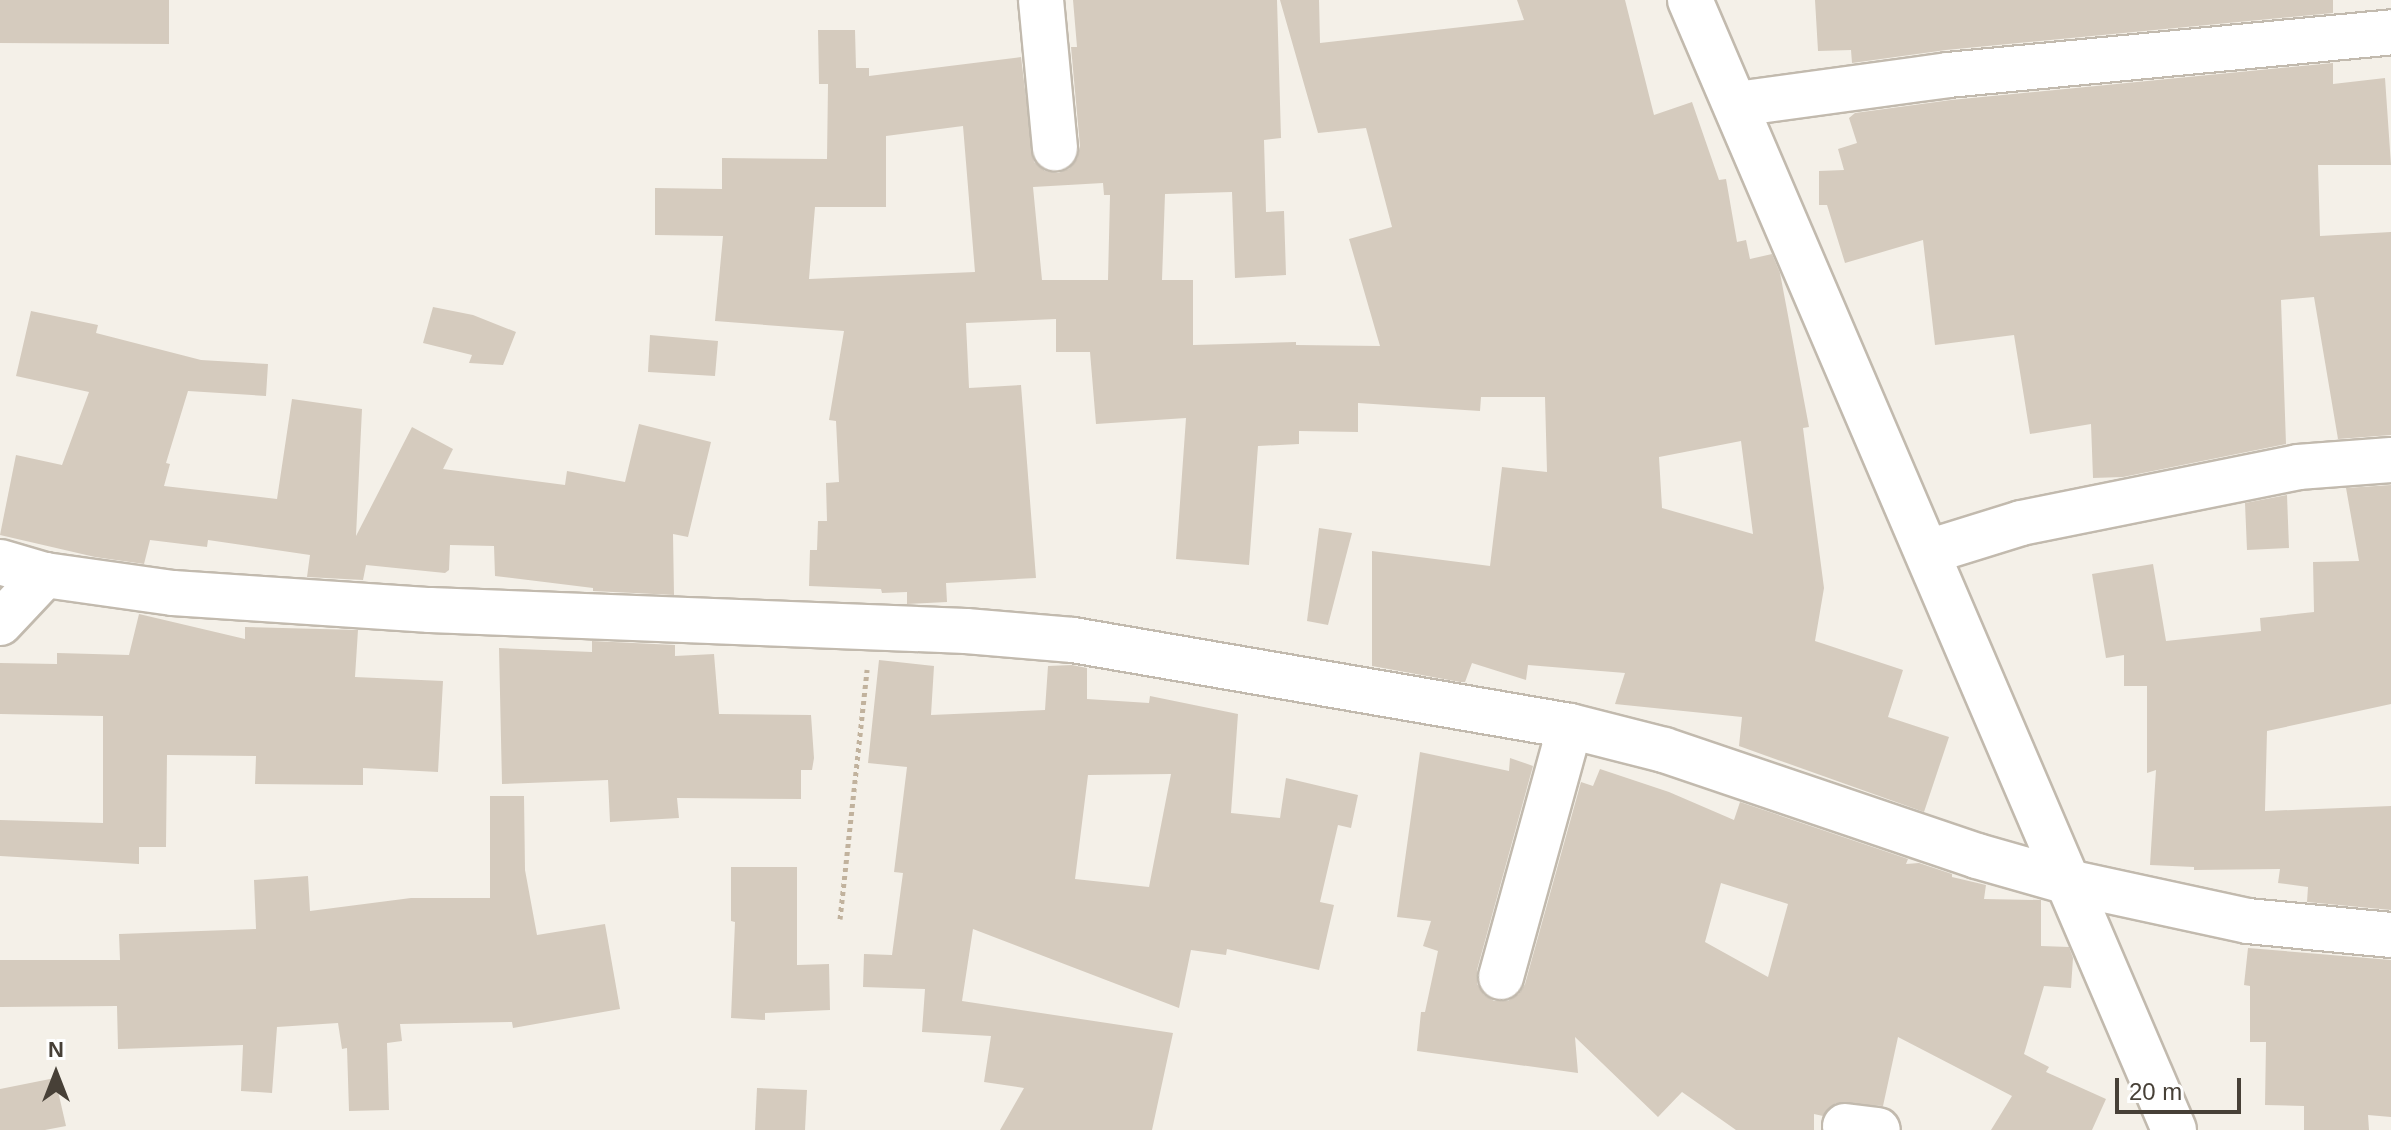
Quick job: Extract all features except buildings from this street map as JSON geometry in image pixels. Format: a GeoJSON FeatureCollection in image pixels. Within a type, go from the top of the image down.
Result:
{"type":"FeatureCollection","features":[{"type":"Feature","properties":{"kind":"street"},"geometry":{"type":"LineString","coordinates":[[1041,0],[1055,148]]}},
{"type":"Feature","properties":{"kind":"street"},"geometry":{"type":"LineString","coordinates":[[1690,0],[2068,882],[2159,1124]]}},
{"type":"Feature","properties":{"kind":"street"},"geometry":{"type":"LineString","coordinates":[[1737,104],[1948,75],[2391,32]]}},
{"type":"Feature","properties":{"kind":"street"},"geometry":{"type":"LineString","coordinates":[[1928,552],[2021,523],[2298,467],[2391,460]]}},
{"type":"Feature","properties":{"kind":"street"},"geometry":{"type":"LineString","coordinates":[[0,562],[45,575],[173,593],[338,604],[966,631],[1073,640],[1570,726],[1664,750],[1977,856],[2068,882],[2248,921],[2391,935]]}},
{"type":"Feature","properties":{"kind":"street"},"geometry":{"type":"LineString","coordinates":[[0,623],[45,575]]}},
{"type":"Feature","properties":{"kind":"street"},"geometry":{"type":"LineString","coordinates":[[1501,977],[1570,726]]}},
{"type":"Feature","properties":{"kind":"path"},"geometry":{"type":"LineString","coordinates":[[840,919],[872,629]]}}]}
